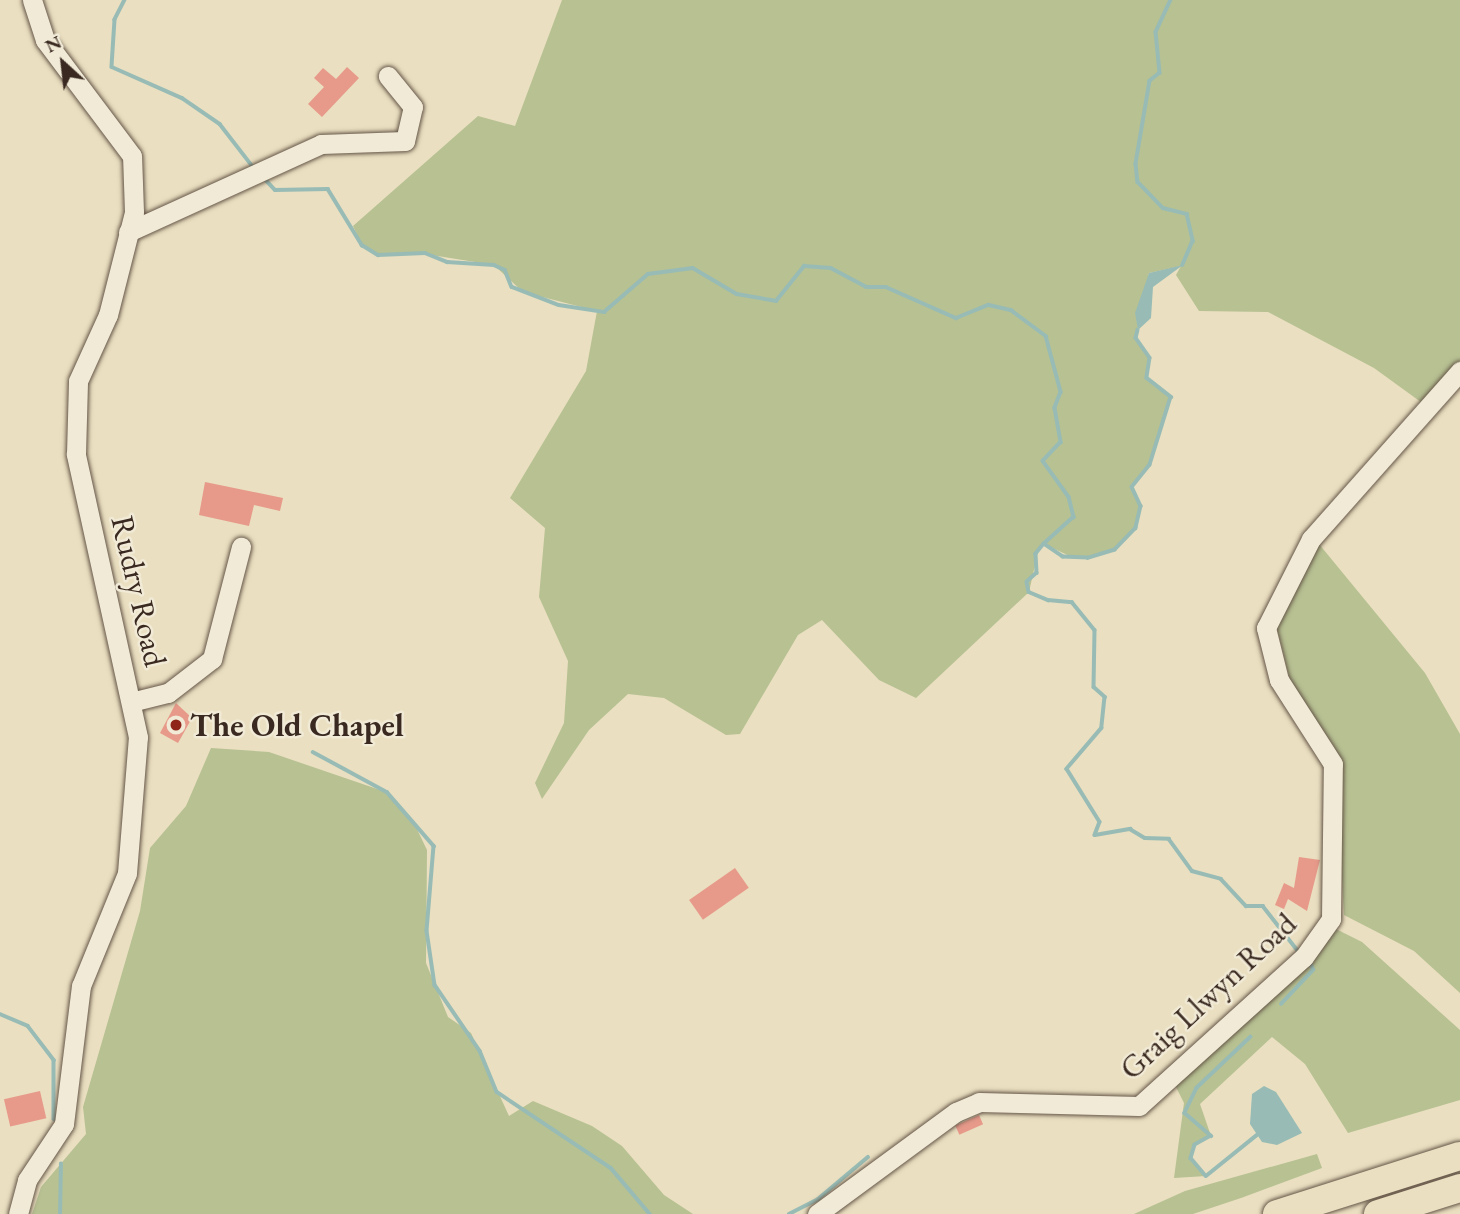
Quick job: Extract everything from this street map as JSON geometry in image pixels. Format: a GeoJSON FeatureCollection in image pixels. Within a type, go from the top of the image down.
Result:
{"type":"FeatureCollection","features":[{"type":"Feature","properties":{"kind":"highway"},"geometry":{"type":"LineString","coordinates":[[1277,1214],[1460,1156]]}},
{"type":"Feature","properties":{"kind":"highway"},"geometry":{"type":"LineString","coordinates":[[1378,1214],[1460,1188]]}},
{"type":"Feature","properties":{"kind":"street","name":"Rudry Road"},"geometry":{"type":"LineString","coordinates":[[18,1214],[27,1180],[64,1124],[81,986],[127,873],[135,702],[76,454],[78,381],[108,315],[134,212],[132,156],[45,40],[32,0]]}},
{"type":"Feature","properties":{"kind":"street"},"geometry":{"type":"LineString","coordinates":[[128,232],[321,144],[405,141],[413,107],[388,76]]}},
{"type":"Feature","properties":{"kind":"street","name":"Graig Llwyn Road"},"geometry":{"type":"LineString","coordinates":[[817,1214],[956,1112],[979,1102],[1139,1106],[1304,957],[1331,919],[1332,764],[1279,680],[1266,628],[1311,538],[1460,371]]}},
{"type":"Feature","properties":{"kind":"street"},"geometry":{"type":"LineString","coordinates":[[135,702],[168,694],[212,659],[242,547]]}},
{"type":"Feature","properties":{"kind":"green space"},"geometry":{"type":"Polygon","coordinates":[[[562,0],[1460,0],[1460,364],[1425,405],[1374,368],[1268,312],[1199,311],[1176,275],[1181,266],[1149,273],[1136,338],[1150,358],[1147,378],[1171,397],[1150,465],[1132,487],[1141,506],[1136,528],[1115,550],[1076,559],[1044,544],[1039,547],[1029,592],[916,698],[879,680],[822,620],[798,635],[740,734],[726,735],[664,698],[628,694],[589,730],[542,799],[535,783],[564,723],[568,661],[539,597],[545,528],[510,498],[586,371],[597,311],[523,292],[494,265],[425,254],[378,255],[362,245],[353,226],[478,116],[515,126],[562,0]]]}},
{"type":"Feature","properties":{"kind":"green space"},"geometry":{"type":"Polygon","coordinates":[[[1319,544],[1425,673],[1460,734],[1460,993],[1414,951],[1344,915],[1335,748],[1291,684],[1275,621],[1319,544]]]}},
{"type":"Feature","properties":{"kind":"green space"},"geometry":{"type":"Polygon","coordinates":[[[211,748],[269,752],[383,791],[413,821],[427,850],[426,963],[448,1017],[471,1033],[509,1116],[533,1101],[592,1126],[622,1146],[664,1195],[693,1214],[32,1214],[41,1187],[86,1134],[83,1107],[140,911],[150,848],[186,806],[211,748]]]}},
{"type":"Feature","properties":{"kind":"green space"},"geometry":{"type":"Polygon","coordinates":[[[1336,929],[1362,942],[1460,1030],[1460,1100],[1348,1133],[1305,1064],[1272,1037],[1200,1104],[1211,1136],[1195,1145],[1191,1158],[1206,1176],[1174,1178],[1184,1103],[1175,1085],[1336,929]]]}},
{"type":"Feature","properties":{"kind":"green space"},"geometry":{"type":"Polygon","coordinates":[[[1317,1154],[1322,1168],[1193,1214],[1134,1214],[1185,1191],[1317,1154]]]}},
{"type":"Feature","properties":{"kind":"water"},"geometry":{"type":"Polygon","coordinates":[[[1183,265],[1153,287],[1151,318],[1138,330],[1135,313],[1149,273],[1183,265]]]}},
{"type":"Feature","properties":{"kind":"water"},"geometry":{"type":"Polygon","coordinates":[[[1264,1086],[1276,1092],[1302,1133],[1277,1145],[1262,1142],[1250,1124],[1252,1094],[1264,1086]]]}},
{"type":"Feature","properties":{"kind":"building"},"geometry":{"type":"Polygon","coordinates":[[[347,67],[359,78],[322,117],[308,104],[324,87],[314,78],[323,68],[336,79],[347,67]]]}},
{"type":"Feature","properties":{"kind":"building"},"geometry":{"type":"Polygon","coordinates":[[[205,482],[283,498],[280,511],[254,505],[249,526],[199,515],[205,482]]]}},
{"type":"Feature","properties":{"kind":"building","name":"The Old Chapel"},"geometry":{"type":"Polygon","coordinates":[[[176,703],[192,718],[178,743],[160,733],[176,703]]]}},
{"type":"Feature","properties":{"kind":"building"},"geometry":{"type":"Polygon","coordinates":[[[1299,857],[1320,860],[1307,911],[1288,899],[1284,909],[1275,905],[1284,883],[1294,888],[1299,857]]]}},
{"type":"Feature","properties":{"kind":"building"},"geometry":{"type":"Polygon","coordinates":[[[735,868],[749,888],[703,920],[689,900],[735,868]]]}},
{"type":"Feature","properties":{"kind":"building"},"geometry":{"type":"Polygon","coordinates":[[[40,1091],[46,1118],[10,1127],[4,1099],[40,1091]]]}},
{"type":"Feature","properties":{"kind":"building"},"geometry":{"type":"Polygon","coordinates":[[[979,1115],[983,1124],[959,1135],[955,1126],[979,1115]]]}},
{"type":"Feature","properties":{"kind":"waterway"},"geometry":{"type":"LineString","coordinates":[[125,0],[115,20],[112,67],[182,98],[220,124],[254,168]]}},
{"type":"Feature","properties":{"kind":"waterway"},"geometry":{"type":"LineString","coordinates":[[1171,0],[1156,32],[1160,73],[1150,81],[1136,164],[1138,182],[1163,208],[1187,214],[1193,241],[1183,265]]}},
{"type":"Feature","properties":{"kind":"waterway"},"geometry":{"type":"LineString","coordinates":[[264,178],[275,190],[328,189],[362,245],[378,255],[425,253],[447,262],[494,265],[505,270],[512,287],[559,305],[604,312],[648,274],[693,268],[737,294],[776,301],[804,266],[831,268],[866,287],[886,287],[956,318],[989,305],[1011,310],[1046,336],[1061,392],[1055,408],[1061,442],[1043,461],[1069,497],[1074,517],[1044,544]]}},
{"type":"Feature","properties":{"kind":"waterway"},"geometry":{"type":"LineString","coordinates":[[1138,330],[1136,338],[1150,358],[1147,378],[1171,397],[1150,465],[1132,487],[1141,506],[1136,528],[1115,550],[1088,558],[1063,557],[1044,544],[1036,554],[1037,573],[1027,582],[1029,592],[1048,600],[1072,602],[1095,630],[1094,687],[1105,697],[1102,728],[1067,769],[1100,822],[1095,835],[1130,829],[1145,838],[1169,839],[1192,871],[1221,879],[1246,906],[1263,906],[1299,952]]}},
{"type":"Feature","properties":{"kind":"waterway"},"geometry":{"type":"LineString","coordinates":[[313,752],[387,792],[434,846],[427,931],[435,985],[480,1051],[497,1092],[611,1168],[650,1214]]}},
{"type":"Feature","properties":{"kind":"waterway"},"geometry":{"type":"LineString","coordinates":[[1281,1004],[1313,970],[1310,962]]}},
{"type":"Feature","properties":{"kind":"waterway"},"geometry":{"type":"LineString","coordinates":[[0,1014],[28,1026],[54,1060],[54,1119]]}},
{"type":"Feature","properties":{"kind":"waterway"},"geometry":{"type":"LineString","coordinates":[[1251,1037],[1197,1088],[1185,1113],[1211,1136],[1195,1145],[1191,1158],[1206,1176],[1257,1135]]}},
{"type":"Feature","properties":{"kind":"waterway"},"geometry":{"type":"LineString","coordinates":[[789,1214],[818,1199],[868,1157]]}},
{"type":"Feature","properties":{"kind":"waterway"},"geometry":{"type":"LineString","coordinates":[[60,1214],[61,1164]]}},
{"type":"Feature","properties":{"kind":"place","name":"The Old Chapel"},"geometry":{"type":"Point","coordinates":[176,725]}}]}
